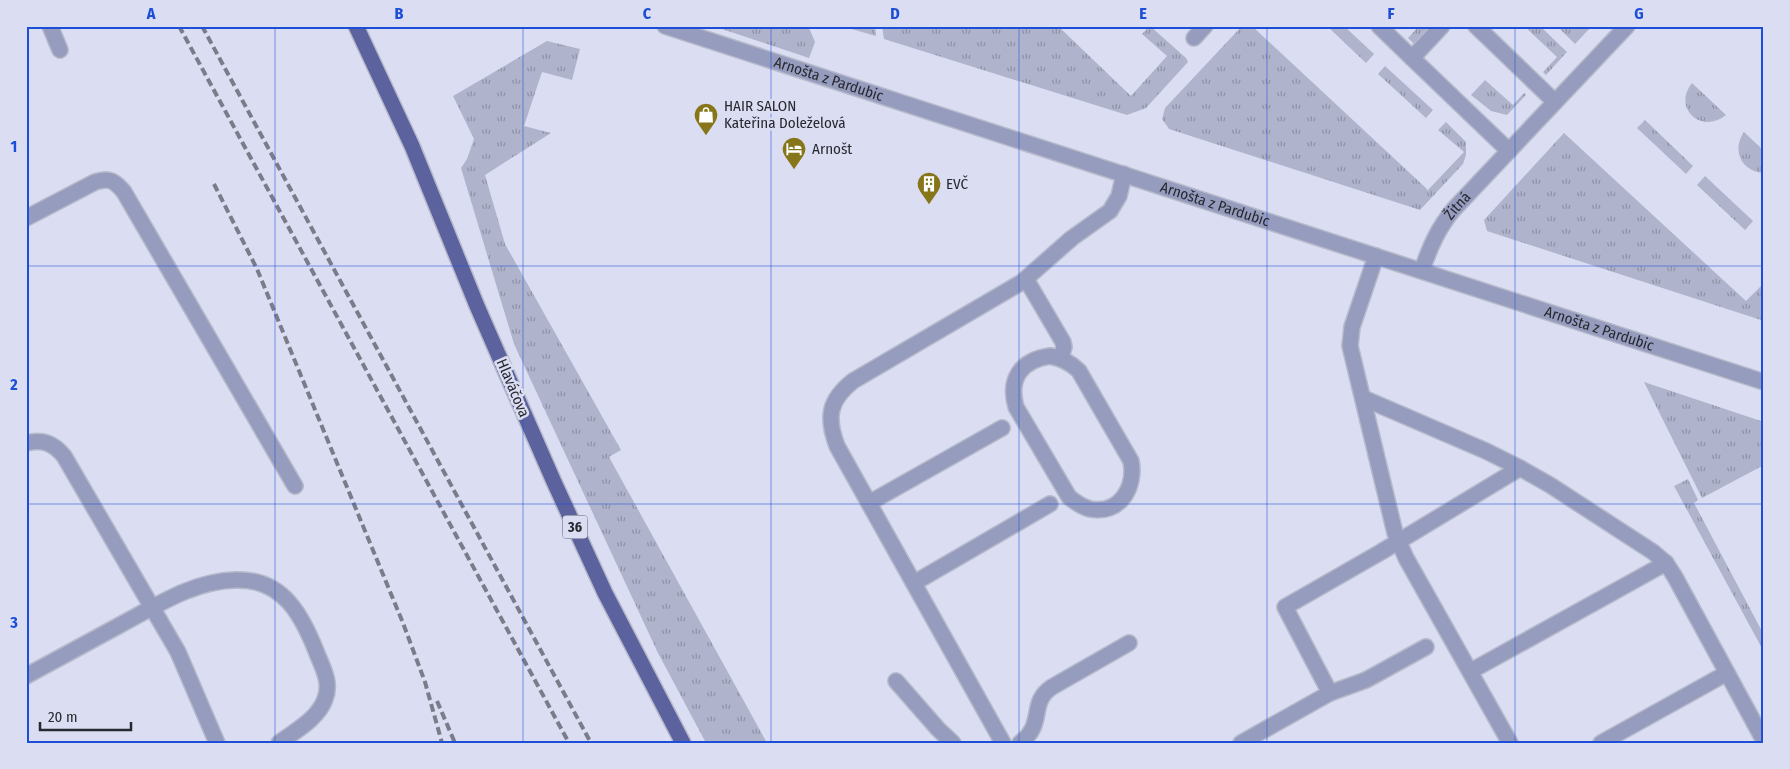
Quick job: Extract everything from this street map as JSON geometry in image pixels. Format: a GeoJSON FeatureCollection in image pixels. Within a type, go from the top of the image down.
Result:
{"type":"FeatureCollection","features":[{"type":"Feature","properties":{"kind":"main road","name":"Hlaváčova"},"geometry":{"type":"LineString","coordinates":[[356,26],[412,146],[477,306],[554,482],[606,594],[684,743]]}},
{"type":"Feature","properties":{"kind":"street"},"geometry":{"type":"LineString","coordinates":[[50,26],[60,50]]}},
{"type":"Feature","properties":{"kind":"street","name":"Arnošta z Pardubic"},"geometry":{"type":"LineString","coordinates":[[664,26],[1764,382]]}},
{"type":"Feature","properties":{"kind":"street"},"geometry":{"type":"LineString","coordinates":[[1194,38],[1204,26]]}},
{"type":"Feature","properties":{"kind":"street"},"geometry":{"type":"LineString","coordinates":[[1379,26],[1509,151]]}},
{"type":"Feature","properties":{"kind":"street"},"geometry":{"type":"LineString","coordinates":[[1412,58],[1442,26]]}},
{"type":"Feature","properties":{"kind":"street"},"geometry":{"type":"LineString","coordinates":[[1476,26],[1555,102]]}},
{"type":"Feature","properties":{"kind":"street","name":"Žitná"},"geometry":{"type":"LineString","coordinates":[[1422,270],[1431,244],[1445,219],[1627,26]]}},
{"type":"Feature","properties":{"kind":"street"},"geometry":{"type":"LineString","coordinates":[[1003,743],[837,446],[830,420],[832,408],[836,398],[853,381],[1026,279],[1072,238],[1110,211],[1119,196],[1124,174]]}},
{"type":"Feature","properties":{"kind":"street"},"geometry":{"type":"LineString","coordinates":[[26,218],[95,182],[104,179],[112,180],[118,184],[295,486]]}},
{"type":"Feature","properties":{"kind":"street"},"geometry":{"type":"LineString","coordinates":[[1376,256],[1350,337],[1350,346],[1398,541],[1510,743]]}},
{"type":"Feature","properties":{"kind":"street"},"geometry":{"type":"LineString","coordinates":[[1026,279],[1063,342],[1064,347],[1061,358]]}},
{"type":"Feature","properties":{"kind":"street"},"geometry":{"type":"LineString","coordinates":[[1050,356],[1061,358],[1071,363],[1079,371],[1131,461],[1132,482],[1120,501],[1111,507],[1100,510],[1090,509],[1078,505],[1069,497],[1016,407],[1013,396],[1014,384],[1019,372],[1027,364],[1038,358],[1050,356]]}},
{"type":"Feature","properties":{"kind":"street"},"geometry":{"type":"LineString","coordinates":[[1363,398],[1486,451],[1520,468],[1550,485],[1653,552],[1666,563],[1764,739]]}},
{"type":"Feature","properties":{"kind":"street"},"geometry":{"type":"LineString","coordinates":[[869,503],[1002,428]]}},
{"type":"Feature","properties":{"kind":"street"},"geometry":{"type":"LineString","coordinates":[[26,443],[43,441],[58,448],[64,456],[188,671],[217,743]]}},
{"type":"Feature","properties":{"kind":"street"},"geometry":{"type":"LineString","coordinates":[[1330,693],[1285,607],[1520,468]]}},
{"type":"Feature","properties":{"kind":"street"},"geometry":{"type":"LineString","coordinates":[[914,583],[1050,504]]}},
{"type":"Feature","properties":{"kind":"street"},"geometry":{"type":"LineString","coordinates":[[1471,671],[1666,563]]}},
{"type":"Feature","properties":{"kind":"street"},"geometry":{"type":"LineString","coordinates":[[26,676],[177,594],[218,582],[236,580],[263,584],[286,598],[297,611],[311,638],[327,679],[328,691],[325,702],[317,713],[279,743]]}},
{"type":"Feature","properties":{"kind":"street"},"geometry":{"type":"LineString","coordinates":[[1020,743],[1031,734],[1034,728],[1042,694],[1129,643]]}},
{"type":"Feature","properties":{"kind":"street"},"geometry":{"type":"LineString","coordinates":[[1241,743],[1330,693],[1366,680],[1426,647]]}},
{"type":"Feature","properties":{"kind":"street"},"geometry":{"type":"LineString","coordinates":[[1601,743],[1728,673]]}},
{"type":"Feature","properties":{"kind":"street"},"geometry":{"type":"LineString","coordinates":[[896,681],[952,743]]}},
{"type":"Feature","properties":{"kind":"green space"},"geometry":{"type":"Polygon","coordinates":[[[713,26],[805,26],[810,30],[815,42],[809,58],[713,26]]]}},
{"type":"Feature","properties":{"kind":"green space"},"geometry":{"type":"Polygon","coordinates":[[[841,26],[875,26],[876,36],[841,26]]]}},
{"type":"Feature","properties":{"kind":"green space"},"geometry":{"type":"Polygon","coordinates":[[[882,26],[1058,26],[1131,96],[1167,56],[1142,34],[1150,26],[1186,58],[1188,62],[1146,108],[1127,115],[884,39],[882,26]]]}},
{"type":"Feature","properties":{"kind":"green space"},"geometry":{"type":"Polygon","coordinates":[[[1242,26],[1252,26],[1427,191],[1464,152],[1438,130],[1446,122],[1466,142],[1466,155],[1463,164],[1420,210],[1169,129],[1162,119],[1165,108],[1242,26]]]}},
{"type":"Feature","properties":{"kind":"green space"},"geometry":{"type":"Polygon","coordinates":[[[1327,26],[1344,26],[1374,54],[1366,63],[1327,26]]]}},
{"type":"Feature","properties":{"kind":"green space"},"geometry":{"type":"Polygon","coordinates":[[[1419,26],[1430,26],[1414,44],[1408,38],[1419,26]]]}},
{"type":"Feature","properties":{"kind":"green space"},"geometry":{"type":"Polygon","coordinates":[[[1524,26],[1540,26],[1567,52],[1546,75],[1543,72],[1557,57],[1524,26]]]}},
{"type":"Feature","properties":{"kind":"green space"},"geometry":{"type":"Polygon","coordinates":[[[1557,26],[1592,26],[1575,44],[1557,26]]]}},
{"type":"Feature","properties":{"kind":"green space"},"geometry":{"type":"Polygon","coordinates":[[[547,41],[580,49],[572,80],[542,72],[524,126],[551,133],[485,175],[505,244],[621,450],[609,457],[767,743],[706,743],[658,653],[514,344],[461,168],[467,159],[474,139],[453,96],[547,41]]]}},
{"type":"Feature","properties":{"kind":"green space"},"geometry":{"type":"Polygon","coordinates":[[[1385,66],[1433,110],[1426,118],[1378,74],[1385,66]]]}},
{"type":"Feature","properties":{"kind":"green space"},"geometry":{"type":"Polygon","coordinates":[[[1485,80],[1513,105],[1524,93],[1526,95],[1507,115],[1491,111],[1471,95],[1485,80]]]}},
{"type":"Feature","properties":{"kind":"green space"},"geometry":{"type":"Polygon","coordinates":[[[1692,83],[1726,115],[1717,120],[1707,122],[1692,116],[1687,109],[1685,101],[1692,83]]]}},
{"type":"Feature","properties":{"kind":"green space"},"geometry":{"type":"Polygon","coordinates":[[[1645,120],[1693,166],[1686,174],[1637,128],[1645,120]]]}},
{"type":"Feature","properties":{"kind":"green space"},"geometry":{"type":"Polygon","coordinates":[[[1744,132],[1764,151],[1764,173],[1750,169],[1741,159],[1739,146],[1744,132]]]}},
{"type":"Feature","properties":{"kind":"green space"},"geometry":{"type":"Polygon","coordinates":[[[1564,133],[1746,301],[1764,283],[1764,321],[1487,231],[1484,220],[1564,133]]]}},
{"type":"Feature","properties":{"kind":"green space"},"geometry":{"type":"Polygon","coordinates":[[[1705,176],[1753,221],[1745,230],[1697,185],[1705,176]]]}},
{"type":"Feature","properties":{"kind":"green space"},"geometry":{"type":"Polygon","coordinates":[[[1644,382],[1764,422],[1764,465],[1702,498],[1644,382]]]}},
{"type":"Feature","properties":{"kind":"green space"},"geometry":{"type":"Polygon","coordinates":[[[1688,479],[1698,500],[1694,503],[1764,635],[1764,652],[1674,486],[1688,479]]]}},
{"type":"Feature","properties":{"kind":"railway"},"geometry":{"type":"LineString","coordinates":[[179,26],[569,743]]}},
{"type":"Feature","properties":{"kind":"railway"},"geometry":{"type":"LineString","coordinates":[[202,26],[591,743]]}},
{"type":"Feature","properties":{"kind":"railway"},"geometry":{"type":"LineString","coordinates":[[214,184],[257,269],[403,623],[425,682],[442,743]]}},
{"type":"Feature","properties":{"kind":"railway"},"geometry":{"type":"LineString","coordinates":[[437,701],[455,743]]}},
{"type":"Feature","properties":{"kind":"place","name":"HAIR SALON Kateřina Doleželová"},"geometry":{"type":"Point","coordinates":[706,136]}},
{"type":"Feature","properties":{"kind":"place","name":"Arnošt"},"geometry":{"type":"Point","coordinates":[794,170]}},
{"type":"Feature","properties":{"kind":"place","name":"EVČ"},"geometry":{"type":"Point","coordinates":[929,205]}}]}
